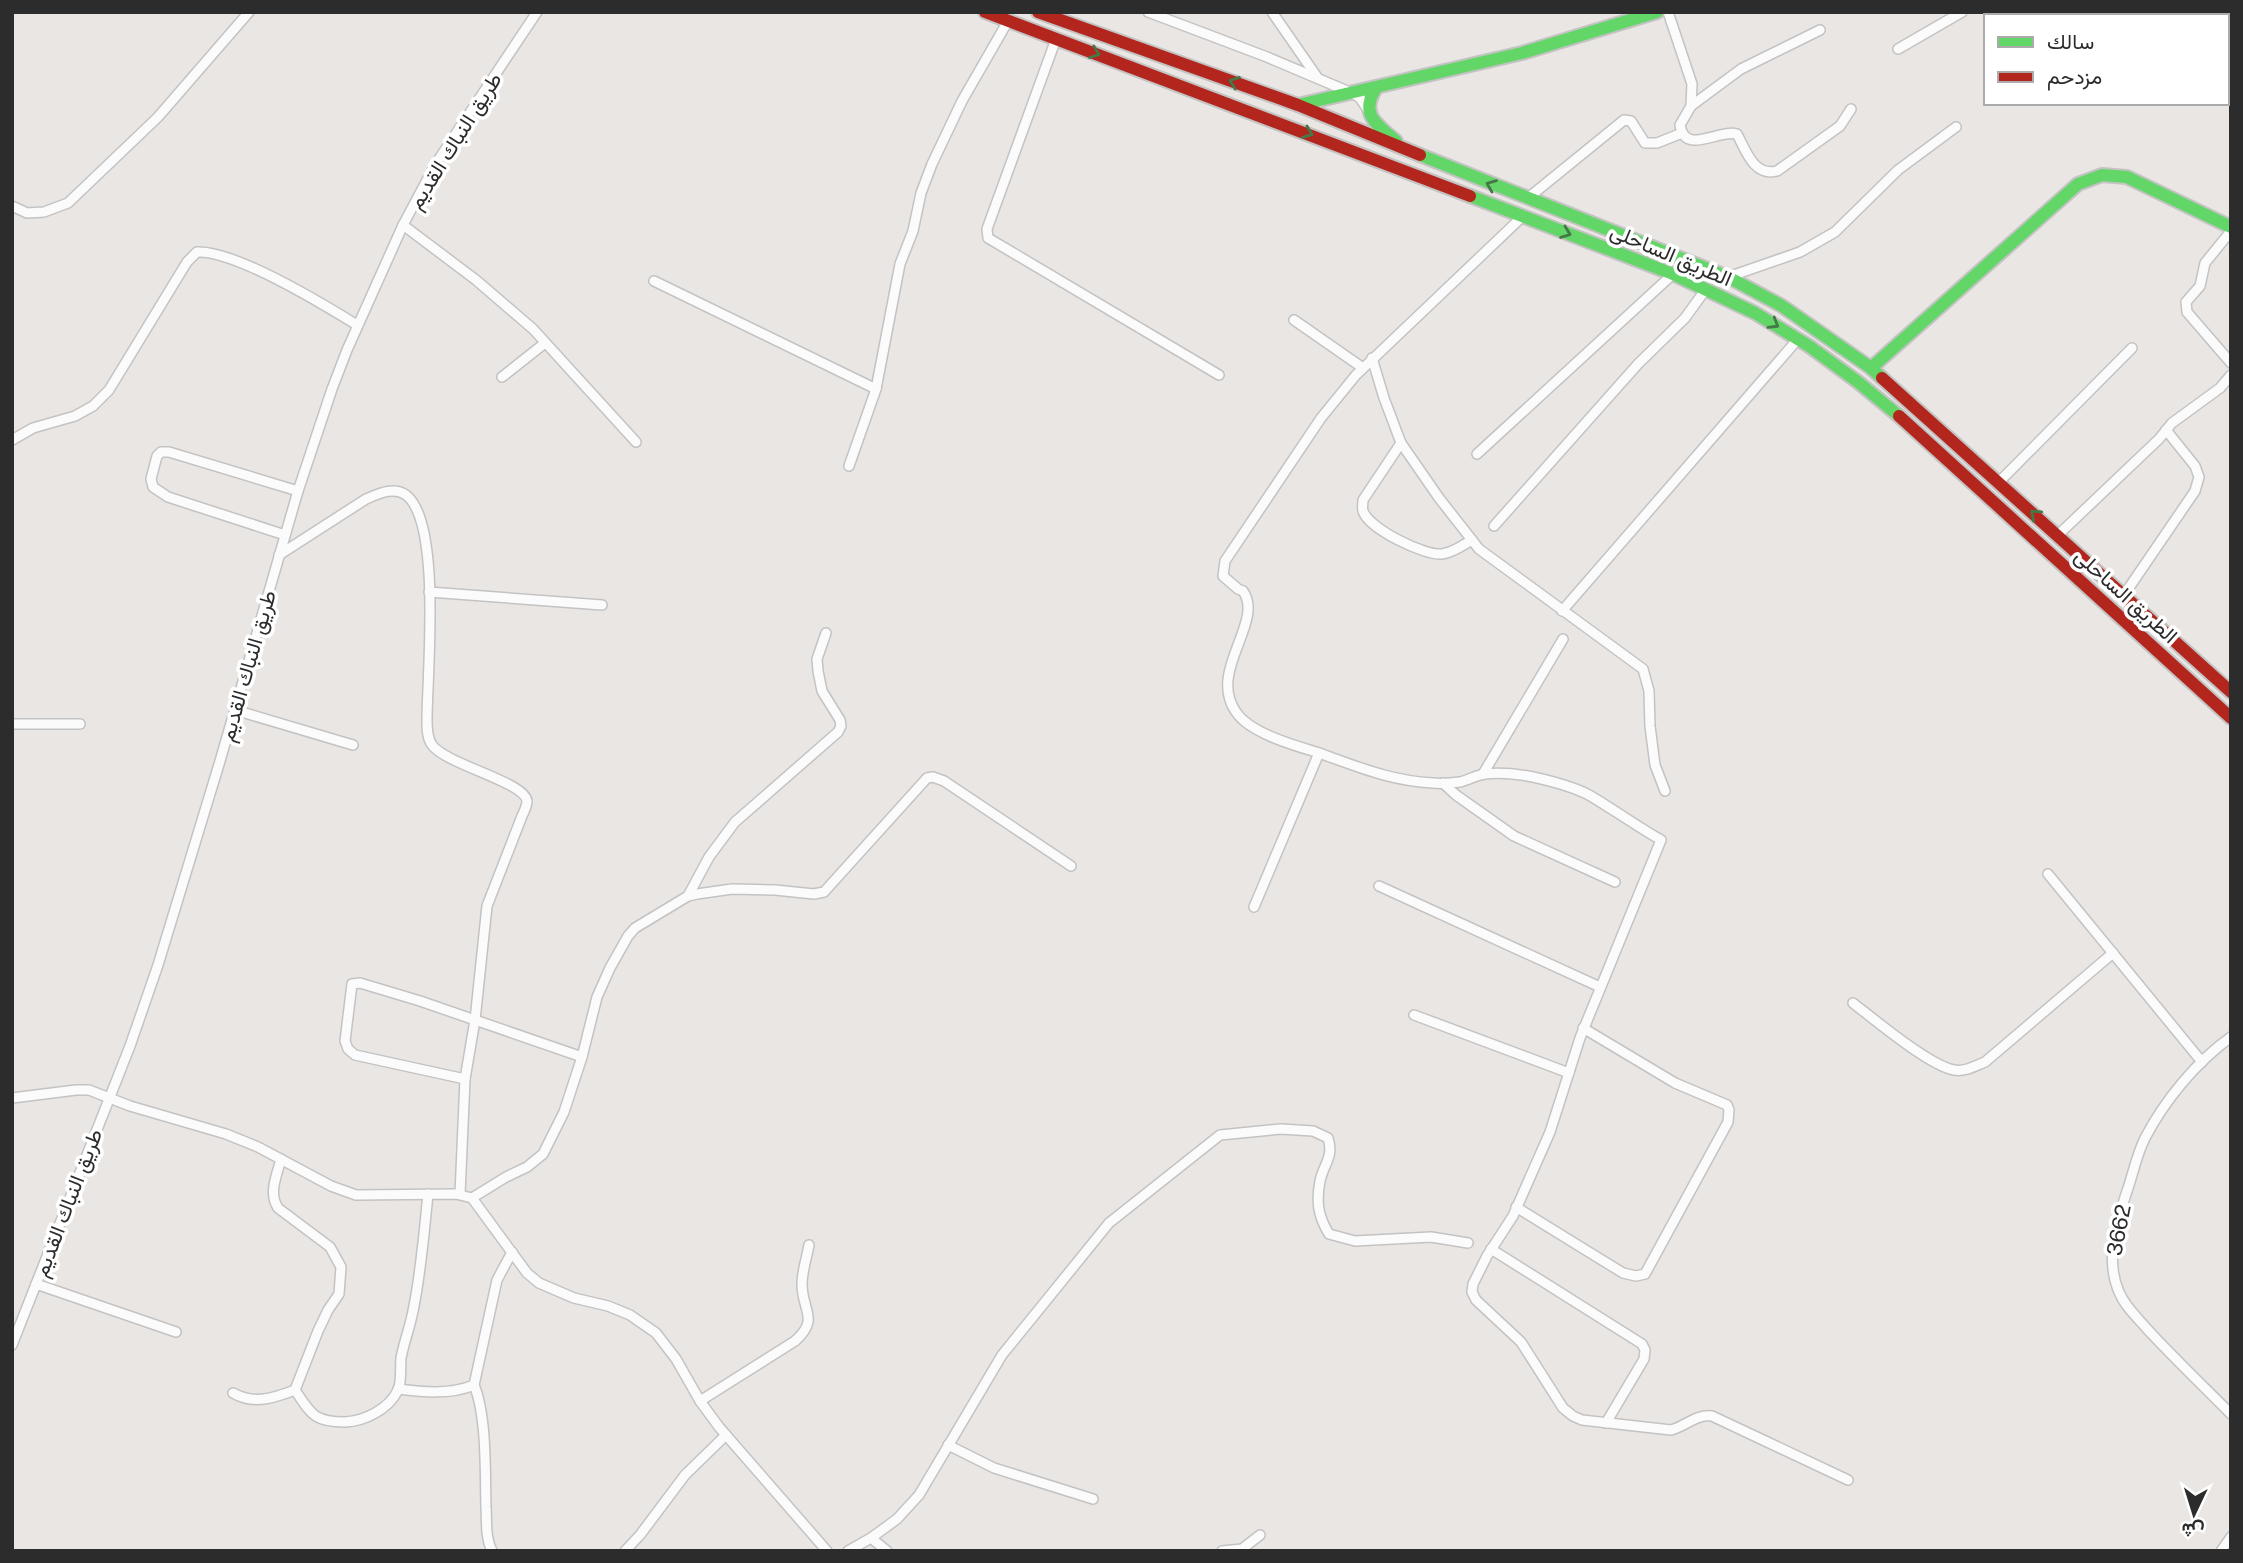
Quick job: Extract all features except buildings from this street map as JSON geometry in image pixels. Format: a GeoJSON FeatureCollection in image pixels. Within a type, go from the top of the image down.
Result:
{"type":"FeatureCollection","features":[{"type":"Feature","properties":{"kind":"main road","name":"الطريق الساحلى"},"geometry":{"type":"LineString","coordinates":[[985,12],[1672,274],[1755,313],[1798,339],[1858,382],[1906,422],[2231,718]]}},
{"type":"Feature","properties":{"kind":"main road","name":"الطريق الساحلى"},"geometry":{"type":"LineString","coordinates":[[1038,12],[1298,105],[1528,198],[1615,230],[1728,277],[1782,306],[1871,368],[2231,692]]}},
{"type":"Feature","properties":{"kind":"main road"},"geometry":{"type":"LineString","coordinates":[[1298,105],[1522,53],[1618,18],[1657,12]]}},
{"type":"Feature","properties":{"kind":"main road"},"geometry":{"type":"LineString","coordinates":[[1376,88],[1368,101],[1371,118],[1403,148]]}},
{"type":"Feature","properties":{"kind":"main road"},"geometry":{"type":"LineString","coordinates":[[1871,368],[2078,184],[2091,176],[2110,173],[2127,177],[2231,230]]}},
{"type":"Feature","properties":{"kind":"street"},"geometry":{"type":"LineString","coordinates":[[12,205],[27,212],[44,212],[68,203],[158,117],[249,12]]}},
{"type":"Feature","properties":{"kind":"street","name":"طريق النباك القديم"},"geometry":{"type":"LineString","coordinates":[[12,1345],[130,1046],[159,965],[298,491],[332,389],[357,325],[435,164],[537,12]]}},
{"type":"Feature","properties":{"kind":"street"},"geometry":{"type":"LineString","coordinates":[[1148,12],[1352,93],[1360,98],[1368,110]]}},
{"type":"Feature","properties":{"kind":"street"},"geometry":{"type":"LineString","coordinates":[[1272,12],[1318,79]]}},
{"type":"Feature","properties":{"kind":"street"},"geometry":{"type":"LineString","coordinates":[[1668,12],[1692,84],[1691,106]]}},
{"type":"Feature","properties":{"kind":"street"},"geometry":{"type":"LineString","coordinates":[[1898,49],[1962,12]]}},
{"type":"Feature","properties":{"kind":"street"},"geometry":{"type":"LineString","coordinates":[[849,466],[876,389],[900,264],[913,231],[921,193],[962,101],[1008,21]]}},
{"type":"Feature","properties":{"kind":"street"},"geometry":{"type":"LineString","coordinates":[[1820,30],[1741,69],[1691,106],[1680,125],[1682,133],[1690,140],[1696,141],[1729,132],[1737,134],[1756,168],[1772,173],[1840,126],[1851,109]]}},
{"type":"Feature","properties":{"kind":"street"},"geometry":{"type":"LineString","coordinates":[[1056,38],[987,229],[988,238],[1219,375]]}},
{"type":"Feature","properties":{"kind":"street"},"geometry":{"type":"LineString","coordinates":[[1528,198],[1624,120],[1631,121],[1646,143],[1651,145],[1682,133]]}},
{"type":"Feature","properties":{"kind":"street"},"geometry":{"type":"LineString","coordinates":[[1728,277],[1800,252],[1835,232],[1898,170],[1956,127]]}},
{"type":"Feature","properties":{"kind":"street"},"geometry":{"type":"LineString","coordinates":[[1523,216],[1363,368],[1321,418],[1241,536],[1223,571],[1223,576],[1246,596],[1249,607],[1228,676],[1228,694],[1236,713],[1256,729],[1278,740],[1360,770],[1405,780],[1443,783],[1459,782],[1483,774],[1509,774],[1564,785],[1587,794],[1661,839],[1583,1028],[1550,1132],[1516,1207],[1473,1284],[1472,1292],[1476,1300],[1521,1342],[1563,1408],[1573,1416],[1583,1420],[1671,1430],[1682,1427],[1701,1415],[1712,1416],[1848,1480]]}},
{"type":"Feature","properties":{"kind":"street"},"geometry":{"type":"LineString","coordinates":[[403,226],[475,280],[533,329],[636,442]]}},
{"type":"Feature","properties":{"kind":"street"},"geometry":{"type":"LineString","coordinates":[[2231,230],[2206,263],[2200,286],[2186,302],[2187,312],[2231,363]]}},
{"type":"Feature","properties":{"kind":"street"},"geometry":{"type":"LineString","coordinates":[[12,440],[33,428],[75,416],[93,407],[108,390],[187,262],[197,252],[214,253],[245,265],[329,307],[357,325]]}},
{"type":"Feature","properties":{"kind":"street"},"geometry":{"type":"LineString","coordinates":[[1476,454],[1672,274]]}},
{"type":"Feature","properties":{"kind":"street"},"geometry":{"type":"LineString","coordinates":[[654,281],[876,389]]}},
{"type":"Feature","properties":{"kind":"street"},"geometry":{"type":"LineString","coordinates":[[1494,526],[1637,364],[1685,318],[1706,289]]}},
{"type":"Feature","properties":{"kind":"street"},"geometry":{"type":"LineString","coordinates":[[1294,320],[1363,368]]}},
{"type":"Feature","properties":{"kind":"street"},"geometry":{"type":"LineString","coordinates":[[1562,611],[1798,339]]}},
{"type":"Feature","properties":{"kind":"street"},"geometry":{"type":"LineString","coordinates":[[502,377],[545,343]]}},
{"type":"Feature","properties":{"kind":"street"},"geometry":{"type":"LineString","coordinates":[[1999,482],[2132,348]]}},
{"type":"Feature","properties":{"kind":"street"},"geometry":{"type":"LineString","coordinates":[[1372,358],[1401,443],[1479,549],[1643,669],[1648,691],[1655,765],[1665,791]]}},
{"type":"Feature","properties":{"kind":"street"},"geometry":{"type":"LineString","coordinates":[[2058,535],[2160,439],[2172,423],[2220,388],[2231,375]]}},
{"type":"Feature","properties":{"kind":"street"},"geometry":{"type":"LineString","coordinates":[[2124,595],[2195,491],[2199,477],[2195,466],[2166,430]]}},
{"type":"Feature","properties":{"kind":"street"},"geometry":{"type":"LineString","coordinates":[[1401,443],[1363,500],[1362,510],[1368,519],[1390,536],[1431,552],[1452,552],[1472,540]]}},
{"type":"Feature","properties":{"kind":"street"},"geometry":{"type":"LineString","coordinates":[[285,535],[168,498],[153,486],[151,479],[157,456],[161,452],[169,452],[298,491]]}},
{"type":"Feature","properties":{"kind":"street"},"geometry":{"type":"LineString","coordinates":[[279,555],[349,509],[380,493],[393,491],[405,494],[414,503],[427,541],[429,741],[442,755],[500,780],[522,793],[527,802],[487,906],[475,1020],[465,1079],[460,1194]]}},
{"type":"Feature","properties":{"kind":"street"},"geometry":{"type":"LineString","coordinates":[[429,592],[602,605]]}},
{"type":"Feature","properties":{"kind":"street"},"geometry":{"type":"LineString","coordinates":[[688,896],[709,857],[735,822],[838,732],[840,720],[822,691],[818,671],[817,659],[826,633]]}},
{"type":"Feature","properties":{"kind":"street"},"geometry":{"type":"LineString","coordinates":[[1483,774],[1563,639]]}},
{"type":"Feature","properties":{"kind":"street"},"geometry":{"type":"LineString","coordinates":[[235,710],[353,745]]}},
{"type":"Feature","properties":{"kind":"street"},"geometry":{"type":"LineString","coordinates":[[12,723],[80,724]]}},
{"type":"Feature","properties":{"kind":"street"},"geometry":{"type":"LineString","coordinates":[[1254,907],[1319,753]]}},
{"type":"Feature","properties":{"kind":"street"},"geometry":{"type":"LineString","coordinates":[[472,1198],[527,1167],[542,1154],[564,1112],[582,1057],[597,997],[628,936],[635,928],[688,896],[732,889],[814,894],[824,892],[927,778],[933,777],[944,781],[1071,866]]}},
{"type":"Feature","properties":{"kind":"street"},"geometry":{"type":"LineString","coordinates":[[1443,783],[1514,836],[1615,882]]}},
{"type":"Feature","properties":{"kind":"street"},"geometry":{"type":"LineString","coordinates":[[2048,874],[2202,1062]]}},
{"type":"Feature","properties":{"kind":"street"},"geometry":{"type":"LineString","coordinates":[[1379,886],[1600,988]]}},
{"type":"Feature","properties":{"kind":"street"},"geometry":{"type":"LineString","coordinates":[[1853,1003],[1924,1056],[1944,1068],[1964,1070],[1985,1062],[2113,953]]}},
{"type":"Feature","properties":{"kind":"street"},"geometry":{"type":"LineString","coordinates":[[465,1079],[355,1055],[348,1049],[345,1041],[352,984],[359,982],[582,1057]]}},
{"type":"Feature","properties":{"kind":"street"},"geometry":{"type":"LineString","coordinates":[[1414,1015],[1569,1073]]}},
{"type":"Feature","properties":{"kind":"street"},"geometry":{"type":"LineString","coordinates":[[1516,1207],[1623,1273],[1636,1276],[1645,1274],[1728,1122],[1727,1105],[1675,1083],[1583,1028]]}},
{"type":"Feature","properties":{"kind":"street","name":"3662"},"geometry":{"type":"LineString","coordinates":[[2231,1037],[2213,1050],[2171,1097],[2144,1139],[2117,1224],[2112,1272],[2128,1308],[2231,1414]]}},
{"type":"Feature","properties":{"kind":"street"},"geometry":{"type":"LineString","coordinates":[[12,1098],[89,1090],[144,1110],[226,1134],[258,1147],[331,1186],[356,1195],[460,1194],[472,1198],[527,1273],[539,1283],[574,1298],[619,1311],[656,1333],[676,1359],[700,1401],[726,1435],[827,1551]]}},
{"type":"Feature","properties":{"kind":"street"},"geometry":{"type":"LineString","coordinates":[[848,1551],[897,1519],[919,1495],[1002,1355],[1109,1223],[1220,1135],[1281,1129],[1313,1131],[1328,1138],[1331,1149],[1320,1181],[1319,1216],[1329,1234],[1355,1241],[1431,1237],[1468,1243]]}},
{"type":"Feature","properties":{"kind":"street"},"geometry":{"type":"LineString","coordinates":[[233,1393],[245,1400],[262,1400],[295,1390],[318,1331],[339,1294],[341,1266],[330,1247],[278,1208],[273,1201],[272,1194],[281,1159]]}},
{"type":"Feature","properties":{"kind":"street"},"geometry":{"type":"LineString","coordinates":[[295,1390],[313,1416],[320,1420],[349,1422],[373,1414],[386,1404],[398,1389],[401,1359],[419,1276],[428,1194]]}},
{"type":"Feature","properties":{"kind":"street"},"geometry":{"type":"LineString","coordinates":[[700,1401],[795,1341],[806,1331],[809,1324],[802,1285],[809,1245]]}},
{"type":"Feature","properties":{"kind":"street"},"geometry":{"type":"LineString","coordinates":[[1491,1249],[1642,1344],[1645,1350],[1644,1359],[1606,1423]]}},
{"type":"Feature","properties":{"kind":"street"},"geometry":{"type":"LineString","coordinates":[[492,1551],[487,1531],[480,1406],[474,1385],[497,1280],[512,1252]]}},
{"type":"Feature","properties":{"kind":"street"},"geometry":{"type":"LineString","coordinates":[[36,1284],[176,1332]]}},
{"type":"Feature","properties":{"kind":"street"},"geometry":{"type":"LineString","coordinates":[[398,1389],[425,1392],[458,1390],[474,1385]]}},
{"type":"Feature","properties":{"kind":"street"},"geometry":{"type":"LineString","coordinates":[[625,1551],[685,1475],[726,1435]]}},
{"type":"Feature","properties":{"kind":"street"},"geometry":{"type":"LineString","coordinates":[[948,1444],[994,1468],[1093,1499]]}},
{"type":"Feature","properties":{"kind":"street"},"geometry":{"type":"LineString","coordinates":[[1222,1551],[1242,1549],[1259,1535]]}},
{"type":"Feature","properties":{"kind":"street"},"geometry":{"type":"LineString","coordinates":[[871,1538],[887,1551]]}},
{"type":"Feature","properties":{"kind":"street"},"geometry":{"type":"LineString","coordinates":[[2221,1551],[2231,1538]]}},
{"type":"Feature","properties":{"kind":"traffic: fast"},"geometry":{"type":"LineString","coordinates":[[1298,105],[1522,53],[1657,12]]}},
{"type":"Feature","properties":{"kind":"traffic: fast"},"geometry":{"type":"LineString","coordinates":[[1376,88],[1369,105],[1372,118],[1396,141]]}},
{"type":"Feature","properties":{"kind":"traffic: fast"},"geometry":{"type":"LineString","coordinates":[[1420,155],[1728,277],[1782,306],[1882,378]]}},
{"type":"Feature","properties":{"kind":"traffic: fast"},"geometry":{"type":"LineString","coordinates":[[1871,368],[2078,184],[2102,175],[2127,177],[2231,227]]}},
{"type":"Feature","properties":{"kind":"traffic: fast"},"geometry":{"type":"LineString","coordinates":[[1470,196],[1673,274],[1755,313],[1809,346],[1899,416]]}},
{"type":"Feature","properties":{"kind":"traffic: jam"},"geometry":{"type":"LineString","coordinates":[[985,12],[1470,196]]}},
{"type":"Feature","properties":{"kind":"traffic: jam"},"geometry":{"type":"LineString","coordinates":[[1038,12],[1298,105],[1420,155]]}},
{"type":"Feature","properties":{"kind":"traffic: jam"},"geometry":{"type":"LineString","coordinates":[[1882,378],[2231,692]]}},
{"type":"Feature","properties":{"kind":"traffic: jam"},"geometry":{"type":"LineString","coordinates":[[1899,416],[2231,718]]}}]}
